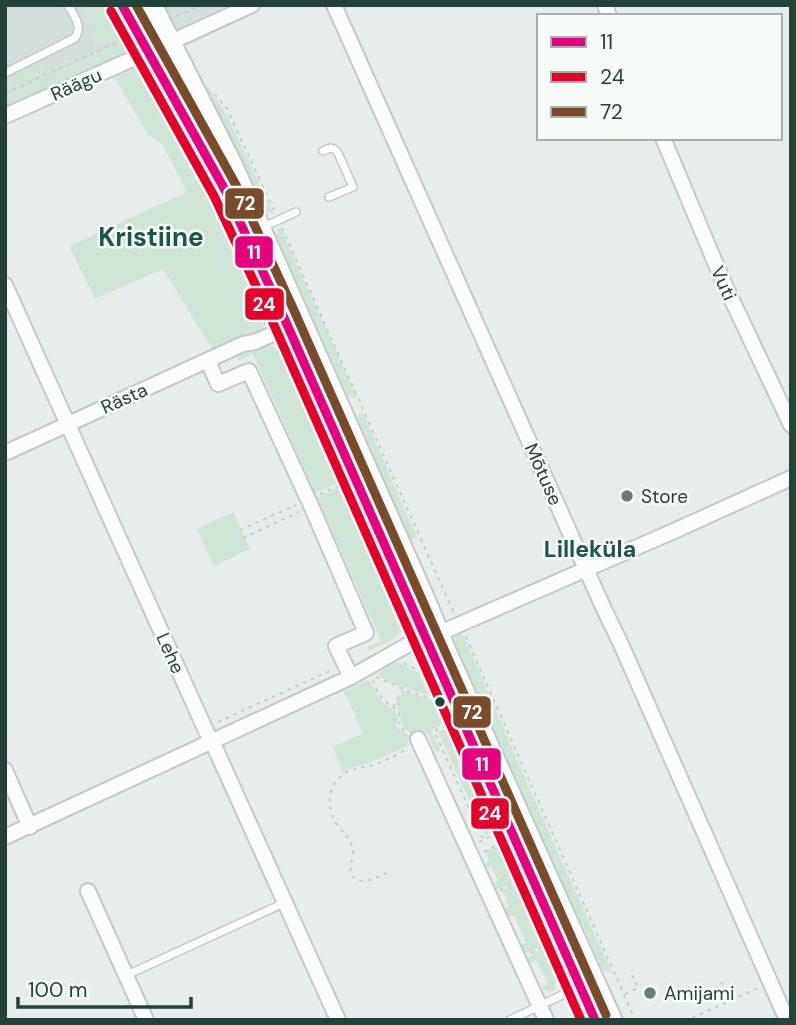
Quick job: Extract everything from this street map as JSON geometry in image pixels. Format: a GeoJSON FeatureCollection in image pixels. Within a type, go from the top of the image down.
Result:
{"type":"FeatureCollection","features":[{"type":"Feature","properties":{"kind":"main road"},"geometry":{"type":"LineString","coordinates":[[122,5],[225,190],[433,636],[587,983],[612,1020]]}},
{"type":"Feature","properties":{"kind":"main road"},"geometry":{"type":"LineString","coordinates":[[152,5],[232,164],[429,606],[433,636]]}},
{"type":"Feature","properties":{"kind":"main road"},"geometry":{"type":"LineString","coordinates":[[587,983],[596,1020]]}},
{"type":"Feature","properties":{"kind":"street"},"geometry":{"type":"LineString","coordinates":[[171,42],[252,5]]}},
{"type":"Feature","properties":{"kind":"street","name":"Mõtuse"},"geometry":{"type":"LineString","coordinates":[[334,5],[787,1020]]}},
{"type":"Feature","properties":{"kind":"street","name":"Räägu"},"geometry":{"type":"LineString","coordinates":[[5,116],[148,52]]}},
{"type":"Feature","properties":{"kind":"street","name":"Vuti"},"geometry":{"type":"LineString","coordinates":[[664,140],[722,279],[791,425]]}},
{"type":"Feature","properties":{"kind":"street","name":"Lehe"},"geometry":{"type":"LineString","coordinates":[[5,285],[338,1020]]}},
{"type":"Feature","properties":{"kind":"street","name":"Rästa"},"geometry":{"type":"LineString","coordinates":[[5,453],[243,345],[276,321],[285,319]]}},
{"type":"Feature","properties":{"kind":"street"},"geometry":{"type":"LineString","coordinates":[[208,361],[218,384],[249,371],[308,501],[366,633],[336,646],[348,671]]}},
{"type":"Feature","properties":{"kind":"street"},"geometry":{"type":"LineString","coordinates":[[5,837],[212,743],[348,671],[791,478]]}},
{"type":"Feature","properties":{"kind":"street"},"geometry":{"type":"LineString","coordinates":[[417,740],[546,1020]]}},
{"type":"Feature","properties":{"kind":"street"},"geometry":{"type":"LineString","coordinates":[[5,770],[30,827]]}},
{"type":"Feature","properties":{"kind":"street"},"geometry":{"type":"LineString","coordinates":[[88,891],[146,1020]]}},
{"type":"Feature","properties":{"kind":"lane"},"geometry":{"type":"LineString","coordinates":[[5,73],[75,38],[79,33],[79,26],[68,5]]}},
{"type":"Feature","properties":{"kind":"lane"},"geometry":{"type":"LineString","coordinates":[[323,151],[330,148],[338,153],[353,187],[330,197]]}},
{"type":"Feature","properties":{"kind":"lane"},"geometry":{"type":"LineString","coordinates":[[260,228],[296,212]]}},
{"type":"Feature","properties":{"kind":"lane"},"geometry":{"type":"LineString","coordinates":[[126,975],[285,902]]}},
{"type":"Feature","properties":{"kind":"lane"},"geometry":{"type":"LineString","coordinates":[[510,1020],[587,983]]}},
{"type":"Feature","properties":{"kind":"path"},"geometry":{"type":"LineString","coordinates":[[173,18],[202,5]]}},
{"type":"Feature","properties":{"kind":"path"},"geometry":{"type":"LineString","coordinates":[[5,93],[125,38]]}},
{"type":"Feature","properties":{"kind":"path"},"geometry":{"type":"LineString","coordinates":[[212,89],[227,109],[279,220],[455,614]]}},
{"type":"Feature","properties":{"kind":"path"},"geometry":{"type":"LineString","coordinates":[[240,530],[345,483]]}},
{"type":"Feature","properties":{"kind":"path"},"geometry":{"type":"LineString","coordinates":[[243,538],[308,501]]}},
{"type":"Feature","properties":{"kind":"path"},"geometry":{"type":"LineString","coordinates":[[464,631],[635,1020]]}},
{"type":"Feature","properties":{"kind":"path"},"geometry":{"type":"LineString","coordinates":[[396,660],[428,675]]}},
{"type":"Feature","properties":{"kind":"path"},"geometry":{"type":"LineString","coordinates":[[204,728],[348,671]]}},
{"type":"Feature","properties":{"kind":"path"},"geometry":{"type":"LineString","coordinates":[[417,740],[399,726],[400,719],[396,709],[382,699],[370,674],[403,690],[441,702]]}},
{"type":"Feature","properties":{"kind":"path"},"geometry":{"type":"LineString","coordinates":[[393,707],[403,690]]}},
{"type":"Feature","properties":{"kind":"path"},"geometry":{"type":"LineString","coordinates":[[387,873],[360,881],[351,872],[353,846],[332,816],[330,796],[333,786],[351,770],[373,765],[452,724]]}},
{"type":"Feature","properties":{"kind":"path"},"geometry":{"type":"LineString","coordinates":[[434,731],[483,839]]}},
{"type":"Feature","properties":{"kind":"path"},"geometry":{"type":"LineString","coordinates":[[466,847],[500,832]]}},
{"type":"Feature","properties":{"kind":"path"},"geometry":{"type":"LineString","coordinates":[[473,862],[486,850],[505,842]]}},
{"type":"Feature","properties":{"kind":"path"},"geometry":{"type":"LineString","coordinates":[[488,895],[522,881]]}},
{"type":"Feature","properties":{"kind":"path"},"geometry":{"type":"LineString","coordinates":[[518,960],[549,943]]}},
{"type":"Feature","properties":{"kind":"path"},"geometry":{"type":"LineString","coordinates":[[624,995],[638,988],[631,973]]}},
{"type":"Feature","properties":{"kind":"path"},"geometry":{"type":"LineString","coordinates":[[721,982],[729,1002]]}},
{"type":"Feature","properties":{"kind":"path"},"geometry":{"type":"LineString","coordinates":[[692,1018],[771,982]]}},
{"type":"Feature","properties":{"kind":"path"},"geometry":{"type":"LineString","coordinates":[[706,1006],[709,1011]]}},
{"type":"Feature","properties":{"kind":"path"},"geometry":{"type":"LineString","coordinates":[[648,1020],[652,1018]]}},
{"type":"Feature","properties":{"kind":"shaded area"},"geometry":{"type":"Polygon","coordinates":[[[5,5],[229,5],[5,111],[5,5]]]}},
{"type":"Feature","properties":{"kind":"green space"},"geometry":{"type":"Polygon","coordinates":[[[83,5],[104,5],[120,34],[119,38],[5,90],[5,80],[40,62],[45,70],[96,47],[92,35],[97,29],[94,21],[85,23],[83,18],[89,14],[83,5]]]}},
{"type":"Feature","properties":{"kind":"green space"},"geometry":{"type":"Polygon","coordinates":[[[122,42],[128,52],[125,56],[5,108],[5,95],[122,42]]]}},
{"type":"Feature","properties":{"kind":"green space"},"geometry":{"type":"Polygon","coordinates":[[[137,68],[157,97],[198,171],[261,305],[264,328],[214,352],[163,269],[95,299],[69,246],[187,192],[163,145],[149,136],[114,77],[137,68]]]}},
{"type":"Feature","properties":{"kind":"green space"},"geometry":{"type":"Polygon","coordinates":[[[208,87],[227,115],[274,214],[265,210],[206,88],[208,87]]]}},
{"type":"Feature","properties":{"kind":"green space"},"geometry":{"type":"Polygon","coordinates":[[[280,227],[357,398],[347,394],[276,236],[280,227]]]}},
{"type":"Feature","properties":{"kind":"green space"},"geometry":{"type":"Polygon","coordinates":[[[269,344],[286,357],[340,480],[339,483],[315,493],[253,354],[239,360],[238,357],[269,344]]]}},
{"type":"Feature","properties":{"kind":"green space"},"geometry":{"type":"Polygon","coordinates":[[[362,411],[417,537],[411,540],[389,504],[373,452],[358,421],[362,411]]]}},
{"type":"Feature","properties":{"kind":"green space"},"geometry":{"type":"Polygon","coordinates":[[[340,487],[344,489],[404,624],[395,638],[368,651],[367,647],[381,641],[317,497],[340,487]]]}},
{"type":"Feature","properties":{"kind":"green space"},"geometry":{"type":"Polygon","coordinates":[[[233,512],[250,549],[214,566],[197,529],[233,512]]]}},
{"type":"Feature","properties":{"kind":"green space"},"geometry":{"type":"Polygon","coordinates":[[[461,630],[612,973],[600,965],[583,925],[571,912],[452,643],[454,636],[461,630]]]}},
{"type":"Feature","properties":{"kind":"green space"},"geometry":{"type":"Polygon","coordinates":[[[397,662],[419,673],[428,695],[394,684],[377,675],[397,662]]]}},
{"type":"Feature","properties":{"kind":"green space"},"geometry":{"type":"Polygon","coordinates":[[[368,680],[380,699],[396,713],[397,727],[412,738],[408,740],[410,745],[343,772],[333,747],[363,733],[343,692],[368,680]]]}},
{"type":"Feature","properties":{"kind":"green space"},"geometry":{"type":"Polygon","coordinates":[[[404,691],[431,700],[442,722],[431,730],[439,751],[436,752],[427,733],[415,737],[401,725],[403,722],[396,703],[404,691]]]}},
{"type":"Feature","properties":{"kind":"green space"},"geometry":{"type":"Polygon","coordinates":[[[450,727],[497,831],[485,835],[438,732],[450,727]]]}},
{"type":"Feature","properties":{"kind":"green space"},"geometry":{"type":"Polygon","coordinates":[[[503,844],[520,880],[490,892],[488,886],[498,881],[491,866],[483,869],[481,865],[489,861],[487,851],[503,844]]]}},
{"type":"Feature","properties":{"kind":"green space"},"geometry":{"type":"Polygon","coordinates":[[[520,882],[547,943],[523,955],[519,947],[526,942],[514,915],[506,918],[501,911],[509,907],[504,890],[520,882]]]}},
{"type":"Feature","properties":{"kind":"green space"},"geometry":{"type":"Polygon","coordinates":[[[548,946],[556,968],[555,990],[549,991],[542,987],[548,983],[536,960],[529,964],[525,959],[548,946]]]}},
{"type":"Feature","properties":{"kind":"transit line","name":"11"},"geometry":{"type":"LineString","coordinates":[[122,5],[225,190],[595,1020]]}},
{"type":"Feature","properties":{"kind":"transit line","name":"72"},"geometry":{"type":"LineString","coordinates":[[136,5],[236,185],[606,1015]]}},
{"type":"Feature","properties":{"kind":"transit line","name":"24"},"geometry":{"type":"LineString","coordinates":[[111,11],[214,196],[270,316],[581,1020]]}},
{"type":"Feature","properties":{"kind":"place","name":"Store"},"geometry":{"type":"Point","coordinates":[627,496]}},
{"type":"Feature","properties":{"kind":"place","name":"Amijami"},"geometry":{"type":"Point","coordinates":[650,993]}},
{"type":"Feature","properties":{"kind":"district","name":"Kristiine"},"geometry":{"type":"Point","coordinates":[151,237]}},
{"type":"Feature","properties":{"kind":"district","name":"Lilleküla"},"geometry":{"type":"Point","coordinates":[590,549]}}]}
